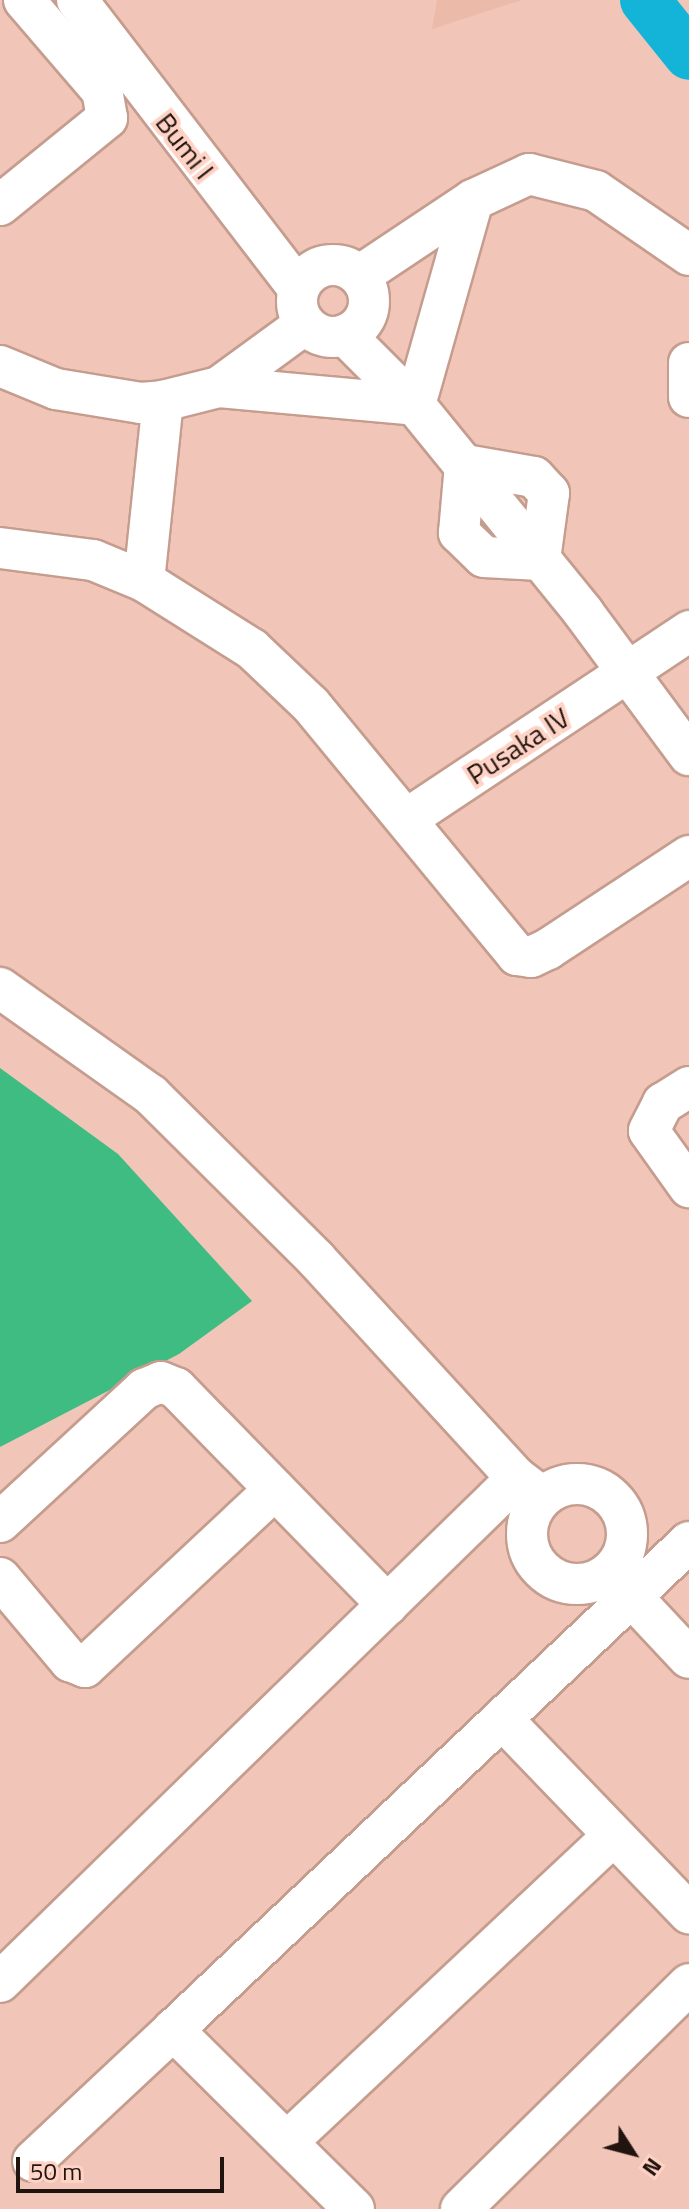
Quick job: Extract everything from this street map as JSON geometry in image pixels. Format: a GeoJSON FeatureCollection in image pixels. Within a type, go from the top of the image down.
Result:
{"type":"FeatureCollection","features":[{"type":"Feature","properties":{"kind":"street"},"geometry":{"type":"LineString","coordinates":[[0,205],[105,122],[102,91],[24,0]]}},
{"type":"Feature","properties":{"kind":"street","name":"Bumi I"},"geometry":{"type":"LineString","coordinates":[[77,0],[307,294]]}},
{"type":"Feature","properties":{"kind":"street","name":"Bumi I"},"geometry":{"type":"LineString","coordinates":[[105,0],[307,294]]}},
{"type":"Feature","properties":{"kind":"street"},"geometry":{"type":"LineString","coordinates":[[359,276],[473,200],[529,174],[556,177],[596,191],[689,255]]}},
{"type":"Feature","properties":{"kind":"street"},"geometry":{"type":"LineString","coordinates":[[415,405],[473,200]]}},
{"type":"Feature","properties":{"kind":"street"},"geometry":{"type":"LineString","coordinates":[[219,387],[307,294],[339,265],[359,276],[367,288],[366,316],[345,335]]}},
{"type":"Feature","properties":{"kind":"street"},"geometry":{"type":"LineString","coordinates":[[307,294],[317,334],[345,335],[415,405],[540,560],[689,755]]}},
{"type":"Feature","properties":{"kind":"street"},"geometry":{"type":"LineString","coordinates":[[689,363],[689,397]]}},
{"type":"Feature","properties":{"kind":"street"},"geometry":{"type":"LineString","coordinates":[[0,366],[56,389],[152,402],[219,387],[415,405]]}},
{"type":"Feature","properties":{"kind":"street"},"geometry":{"type":"LineString","coordinates":[[137,578],[152,402]]}},
{"type":"Feature","properties":{"kind":"street"},"geometry":{"type":"LineString","coordinates":[[0,548],[93,560],[137,578],[252,649],[311,705],[408,818],[517,955],[531,957],[548,949],[688,860]]}},
{"type":"Feature","properties":{"kind":"street","name":"Pusaka IV"},"geometry":{"type":"LineString","coordinates":[[408,818],[689,631]]}},
{"type":"Feature","properties":{"kind":"street"},"geometry":{"type":"LineString","coordinates":[[0,988],[151,1095],[316,1259],[529,1488],[527,1536],[533,1557],[546,1574],[566,1583],[621,1585],[689,1658]]}},
{"type":"Feature","properties":{"kind":"street"},"geometry":{"type":"LineString","coordinates":[[689,1087],[663,1103],[649,1131],[689,1187]]}},
{"type":"Feature","properties":{"kind":"street"},"geometry":{"type":"LineString","coordinates":[[0,1522],[144,1389],[161,1382],[176,1388],[388,1605]]}},
{"type":"Feature","properties":{"kind":"street"},"geometry":{"type":"LineString","coordinates":[[0,1982],[388,1605],[529,1488],[586,1483],[608,1493],[623,1512],[628,1535],[621,1585]]}},
{"type":"Feature","properties":{"kind":"street"},"geometry":{"type":"LineString","coordinates":[[0,1578],[70,1661],[85,1667],[275,1489]]}},
{"type":"Feature","properties":{"kind":"street"},"geometry":{"type":"LineString","coordinates":[[33,2161],[504,1721],[621,1585],[689,1542]]}},
{"type":"Feature","properties":{"kind":"street"},"geometry":{"type":"LineString","coordinates":[[504,1721],[689,1913]]}},
{"type":"Feature","properties":{"kind":"street"},"geometry":{"type":"LineString","coordinates":[[287,2142],[613,1836]]}},
{"type":"Feature","properties":{"kind":"street"},"geometry":{"type":"LineString","coordinates":[[461,2209],[689,1984]]}},
{"type":"Feature","properties":{"kind":"street"},"geometry":{"type":"LineString","coordinates":[[173,2030],[354,2209]]}},
{"type":"Feature","properties":{"kind":"shaded area"},"geometry":{"type":"Polygon","coordinates":[[[437,0],[522,0],[432,29],[437,0]]]}},
{"type":"Feature","properties":{"kind":"green space"},"geometry":{"type":"Polygon","coordinates":[[[0,1068],[118,1154],[252,1301],[179,1354],[0,1447],[0,1068]]]}},
{"type":"Feature","properties":{"kind":"waterway"},"geometry":{"type":"LineString","coordinates":[[645,0],[689,55]]}}]}
